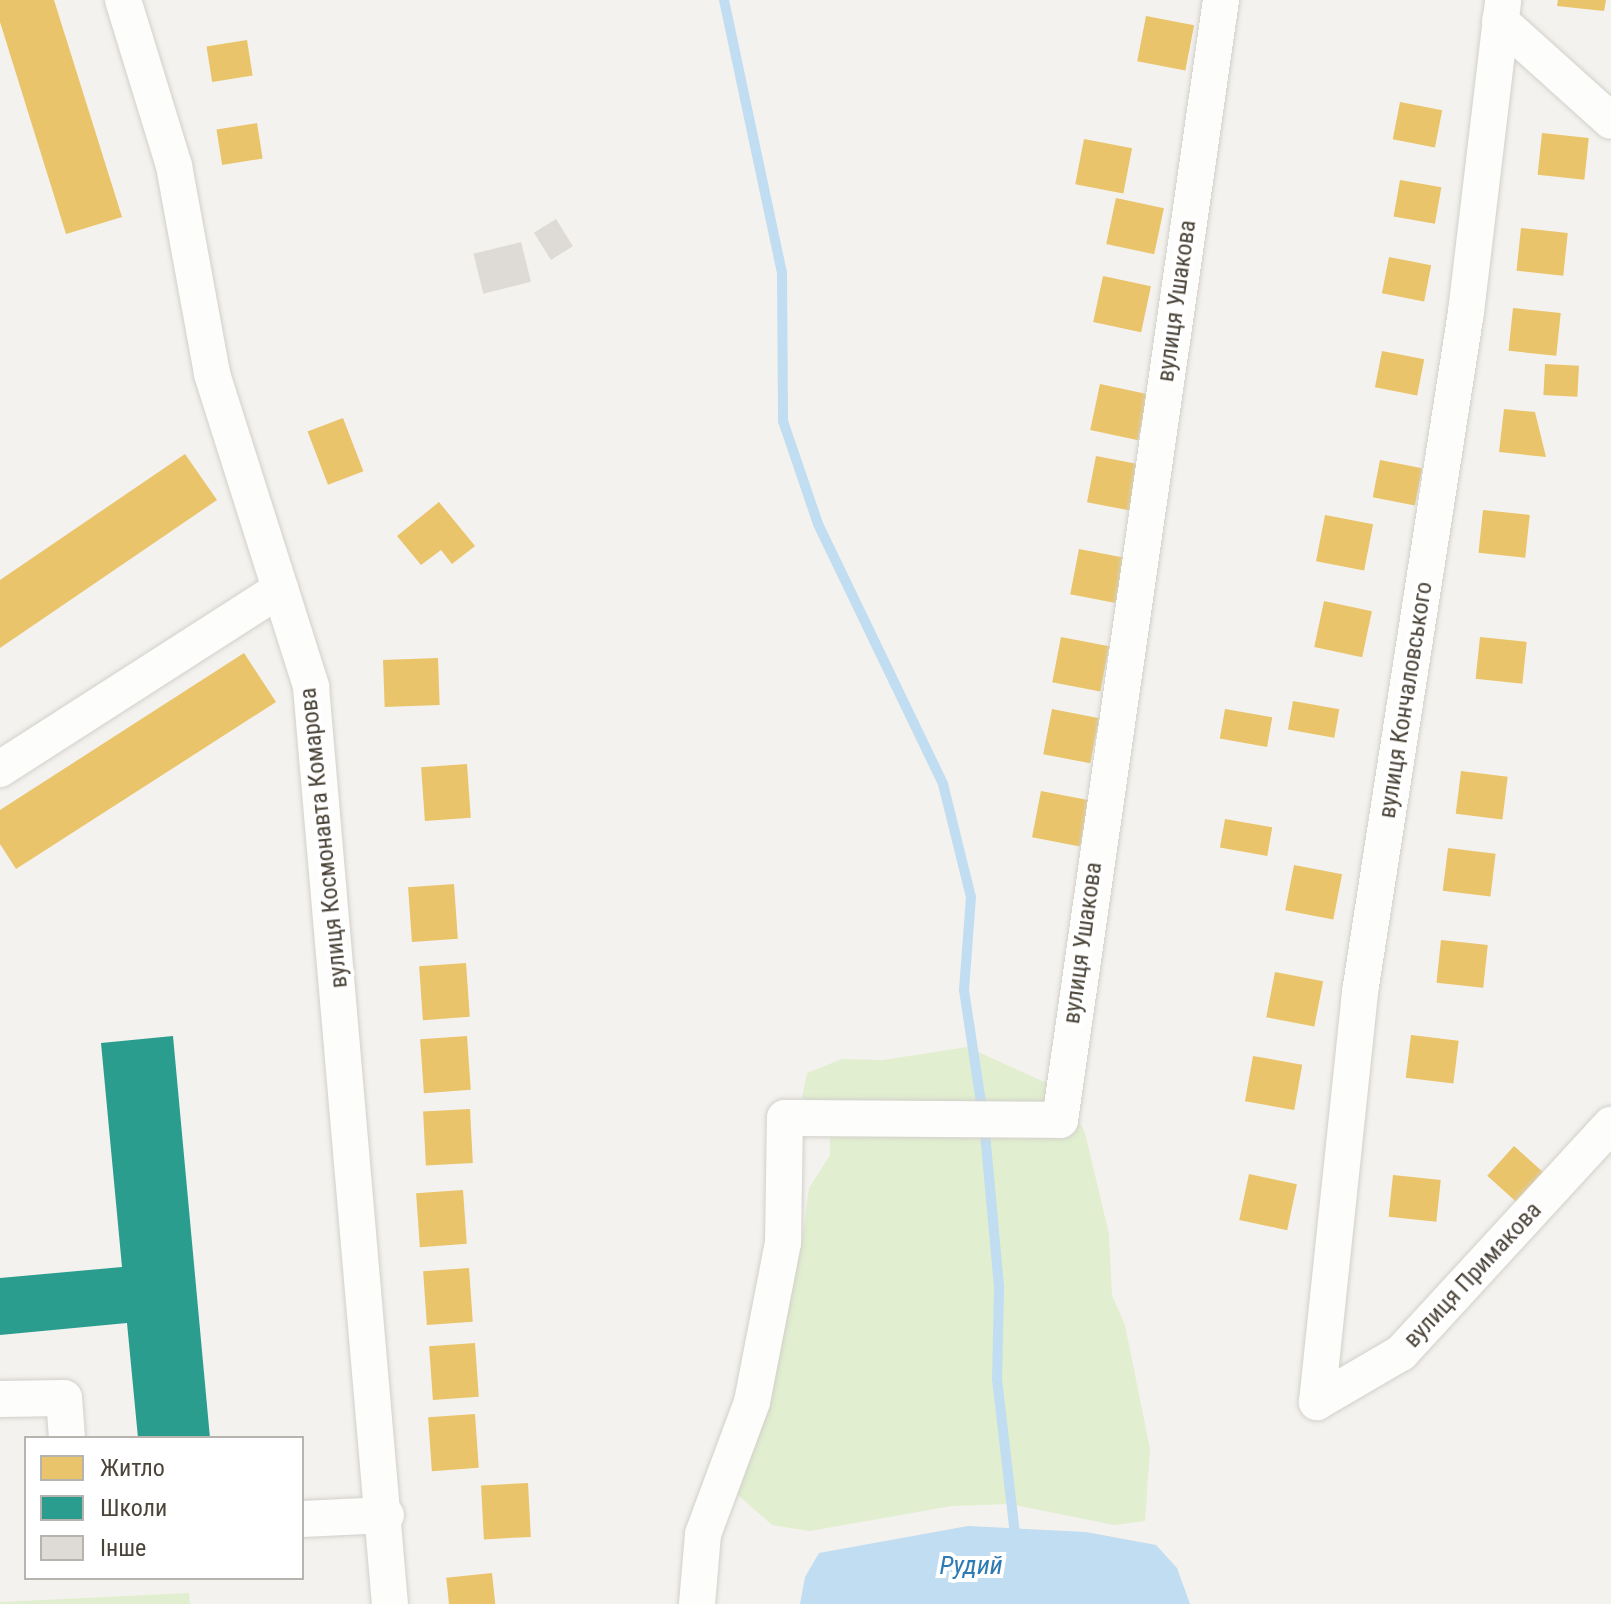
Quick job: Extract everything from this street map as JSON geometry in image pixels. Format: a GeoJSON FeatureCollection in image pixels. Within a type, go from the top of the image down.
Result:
{"type":"FeatureCollection","features":[{"type":"Feature","properties":{"kind":"street","name":"вулиця Космонавта Комарова"},"geometry":{"type":"LineString","coordinates":[[123,0],[174,166],[212,374],[313,701],[386,1515],[390,1604]]}},
{"type":"Feature","properties":{"kind":"street","name":"вулиця Ушакова"},"geometry":{"type":"LineString","coordinates":[[697,1604],[703,1534],[752,1402],[783,1243],[785,1118],[1060,1120],[1221,0]]}},
{"type":"Feature","properties":{"kind":"street"},"geometry":{"type":"LineString","coordinates":[[1501,10],[1611,121]]}},
{"type":"Feature","properties":{"kind":"street","name":"вулиця Кончаловського"},"geometry":{"type":"LineString","coordinates":[[1317,1402],[1360,992],[1466,312],[1501,10]]}},
{"type":"Feature","properties":{"kind":"street"},"geometry":{"type":"LineString","coordinates":[[0,769],[280,589]]}},
{"type":"Feature","properties":{"kind":"street","name":"вулиця Примакова"},"geometry":{"type":"LineString","coordinates":[[1317,1402],[1401,1353],[1611,1125]]}},
{"type":"Feature","properties":{"kind":"street"},"geometry":{"type":"LineString","coordinates":[[0,1399],[64,1398],[67,1436]]}},
{"type":"Feature","properties":{"kind":"street"},"geometry":{"type":"LineString","coordinates":[[304,1519],[386,1515]]}},
{"type":"Feature","properties":{"kind":"green space"},"geometry":{"type":"Polygon","coordinates":[[[967,1047],[1051,1085],[1072,1107],[1085,1133],[1109,1234],[1112,1295],[1125,1325],[1150,1449],[1145,1521],[1114,1525],[1010,1504],[952,1506],[810,1531],[772,1525],[738,1495],[736,1479],[802,1242],[809,1188],[830,1155],[830,1128],[820,1111],[802,1097],[807,1073],[842,1059],[883,1060],[967,1047]]]}},
{"type":"Feature","properties":{"kind":"green space"},"geometry":{"type":"Polygon","coordinates":[[[189,1593],[190,1604],[0,1604],[0,1602],[189,1593]]]}},
{"type":"Feature","properties":{"kind":"water","name":"Рудий"},"geometry":{"type":"Polygon","coordinates":[[[968,1526],[1086,1532],[1156,1545],[1177,1568],[1190,1604],[800,1604],[805,1577],[819,1553],[968,1526]]]}},
{"type":"Feature","properties":{"kind":"building: Житло"},"geometry":{"type":"Polygon","coordinates":[[[0,0],[54,0],[122,217],[66,234],[0,22],[0,0]]]}},
{"type":"Feature","properties":{"kind":"building: Житло"},"geometry":{"type":"Polygon","coordinates":[[[1558,0],[1606,0],[1604,11],[1557,6],[1558,0]]]}},
{"type":"Feature","properties":{"kind":"building: Житло"},"geometry":{"type":"Polygon","coordinates":[[[1146,16],[1194,25],[1185,71],[1137,61],[1146,16]]]}},
{"type":"Feature","properties":{"kind":"building: Житло"},"geometry":{"type":"Polygon","coordinates":[[[247,40],[253,76],[212,82],[207,46],[247,40]]]}},
{"type":"Feature","properties":{"kind":"building: Житло"},"geometry":{"type":"Polygon","coordinates":[[[1400,102],[1442,110],[1435,148],[1393,139],[1400,102]]]}},
{"type":"Feature","properties":{"kind":"building: Житло"},"geometry":{"type":"Polygon","coordinates":[[[257,123],[263,159],[222,165],[217,129],[257,123]]]}},
{"type":"Feature","properties":{"kind":"building: Житло"},"geometry":{"type":"Polygon","coordinates":[[[1542,133],[1589,138],[1584,180],[1538,175],[1542,133]]]}},
{"type":"Feature","properties":{"kind":"building: Житло"},"geometry":{"type":"Polygon","coordinates":[[[1084,139],[1132,148],[1123,194],[1075,184],[1084,139]]]}},
{"type":"Feature","properties":{"kind":"building: Житло"},"geometry":{"type":"Polygon","coordinates":[[[1400,180],[1441,187],[1435,224],[1394,216],[1400,180]]]}},
{"type":"Feature","properties":{"kind":"building: Житло"},"geometry":{"type":"Polygon","coordinates":[[[1116,198],[1164,208],[1154,254],[1106,244],[1116,198]]]}},
{"type":"Feature","properties":{"kind":"building: Житло"},"geometry":{"type":"Polygon","coordinates":[[[1521,228],[1568,233],[1563,276],[1517,271],[1521,228]]]}},
{"type":"Feature","properties":{"kind":"building: Житло"},"geometry":{"type":"Polygon","coordinates":[[[1389,257],[1431,265],[1424,302],[1382,293],[1389,257]]]}},
{"type":"Feature","properties":{"kind":"building: Житло"},"geometry":{"type":"Polygon","coordinates":[[[1103,276],[1151,286],[1141,332],[1093,322],[1103,276]]]}},
{"type":"Feature","properties":{"kind":"building: Житло"},"geometry":{"type":"Polygon","coordinates":[[[1513,308],[1561,313],[1556,356],[1509,351],[1513,308]]]}},
{"type":"Feature","properties":{"kind":"building: Житло"},"geometry":{"type":"Polygon","coordinates":[[[1382,351],[1424,359],[1417,396],[1375,387],[1382,351]]]}},
{"type":"Feature","properties":{"kind":"building: Житло"},"geometry":{"type":"Polygon","coordinates":[[[1545,364],[1579,366],[1577,397],[1543,395],[1545,364]]]}},
{"type":"Feature","properties":{"kind":"building: Житло"},"geometry":{"type":"Polygon","coordinates":[[[1100,384],[1148,394],[1138,440],[1090,430],[1100,384]]]}},
{"type":"Feature","properties":{"kind":"building: Житло"},"geometry":{"type":"Polygon","coordinates":[[[1504,409],[1535,412],[1546,457],[1499,452],[1504,409]]]}},
{"type":"Feature","properties":{"kind":"building: Житло"},"geometry":{"type":"Polygon","coordinates":[[[343,418],[363,471],[328,485],[308,432],[343,418]]]}},
{"type":"Feature","properties":{"kind":"building: Житло"},"geometry":{"type":"Polygon","coordinates":[[[185,454],[217,500],[0,648],[0,580],[185,454]]]}},
{"type":"Feature","properties":{"kind":"building: Житло"},"geometry":{"type":"Polygon","coordinates":[[[1096,456],[1144,465],[1135,511],[1087,502],[1096,456]]]}},
{"type":"Feature","properties":{"kind":"building: Житло"},"geometry":{"type":"Polygon","coordinates":[[[1380,460],[1422,468],[1415,506],[1373,497],[1380,460]]]}},
{"type":"Feature","properties":{"kind":"building: Житло"},"geometry":{"type":"Polygon","coordinates":[[[439,502],[475,546],[452,564],[441,550],[421,565],[397,536],[439,502]]]}},
{"type":"Feature","properties":{"kind":"building: Житло"},"geometry":{"type":"Polygon","coordinates":[[[1483,510],[1530,515],[1525,558],[1479,553],[1483,510]]]}},
{"type":"Feature","properties":{"kind":"building: Житло"},"geometry":{"type":"Polygon","coordinates":[[[1325,515],[1373,524],[1364,570],[1316,561],[1325,515]]]}},
{"type":"Feature","properties":{"kind":"building: Житло"},"geometry":{"type":"Polygon","coordinates":[[[1079,549],[1127,558],[1118,604],[1070,594],[1079,549]]]}},
{"type":"Feature","properties":{"kind":"building: Житло"},"geometry":{"type":"Polygon","coordinates":[[[1324,601],[1372,611],[1362,657],[1314,647],[1324,601]]]}},
{"type":"Feature","properties":{"kind":"building: Житло"},"geometry":{"type":"Polygon","coordinates":[[[1061,637],[1109,646],[1100,692],[1052,682],[1061,637]]]}},
{"type":"Feature","properties":{"kind":"building: Житло"},"geometry":{"type":"Polygon","coordinates":[[[1480,637],[1527,642],[1522,684],[1476,679],[1480,637]]]}},
{"type":"Feature","properties":{"kind":"building: Житло"},"geometry":{"type":"Polygon","coordinates":[[[244,653],[276,702],[16,869],[0,844],[0,810],[244,653]]]}},
{"type":"Feature","properties":{"kind":"building: Житло"},"geometry":{"type":"Polygon","coordinates":[[[438,658],[440,705],[385,707],[383,660],[438,658]]]}},
{"type":"Feature","properties":{"kind":"building: Житло"},"geometry":{"type":"Polygon","coordinates":[[[1293,701],[1339,709],[1334,738],[1288,730],[1293,701]]]}},
{"type":"Feature","properties":{"kind":"building: Житло"},"geometry":{"type":"Polygon","coordinates":[[[1052,709],[1099,718],[1090,763],[1043,754],[1052,709]]]}},
{"type":"Feature","properties":{"kind":"building: Житло"},"geometry":{"type":"Polygon","coordinates":[[[1225,709],[1272,717],[1267,747],[1220,739],[1225,709]]]}},
{"type":"Feature","properties":{"kind":"building: Житло"},"geometry":{"type":"Polygon","coordinates":[[[467,764],[471,818],[425,821],[421,767],[467,764]]]}},
{"type":"Feature","properties":{"kind":"building: Житло"},"geometry":{"type":"Polygon","coordinates":[[[1461,771],[1508,777],[1502,819],[1456,814],[1461,771]]]}},
{"type":"Feature","properties":{"kind":"building: Житло"},"geometry":{"type":"Polygon","coordinates":[[[1041,791],[1089,800],[1080,846],[1032,837],[1041,791]]]}},
{"type":"Feature","properties":{"kind":"building: Житло"},"geometry":{"type":"Polygon","coordinates":[[[1225,819],[1272,827],[1267,856],[1220,848],[1225,819]]]}},
{"type":"Feature","properties":{"kind":"building: Житло"},"geometry":{"type":"Polygon","coordinates":[[[1448,848],[1496,854],[1490,897],[1443,891],[1448,848]]]}},
{"type":"Feature","properties":{"kind":"building: Житло"},"geometry":{"type":"Polygon","coordinates":[[[1294,865],[1342,874],[1333,920],[1285,910],[1294,865]]]}},
{"type":"Feature","properties":{"kind":"building: Житло"},"geometry":{"type":"Polygon","coordinates":[[[454,884],[458,939],[412,942],[408,887],[454,884]]]}},
{"type":"Feature","properties":{"kind":"building: Житло"},"geometry":{"type":"Polygon","coordinates":[[[1441,940],[1488,945],[1483,988],[1437,983],[1441,940]]]}},
{"type":"Feature","properties":{"kind":"building: Житло"},"geometry":{"type":"Polygon","coordinates":[[[466,963],[470,1017],[423,1020],[419,966],[466,963]]]}},
{"type":"Feature","properties":{"kind":"building: Житло"},"geometry":{"type":"Polygon","coordinates":[[[1275,972],[1323,981],[1314,1027],[1266,1017],[1275,972]]]}},
{"type":"Feature","properties":{"kind":"building: Житло"},"geometry":{"type":"Polygon","coordinates":[[[1411,1035],[1459,1041],[1453,1084],[1406,1078],[1411,1035]]]}},
{"type":"Feature","properties":{"kind":"building: Житло"},"geometry":{"type":"Polygon","coordinates":[[[467,1036],[471,1090],[424,1093],[420,1039],[467,1036]]]}},
{"type":"Feature","properties":{"kind":"building: Житло"},"geometry":{"type":"Polygon","coordinates":[[[1253,1056],[1302,1065],[1294,1110],[1245,1101],[1253,1056]]]}},
{"type":"Feature","properties":{"kind":"building: Житло"},"geometry":{"type":"Polygon","coordinates":[[[470,1109],[473,1163],[426,1165],[423,1111],[470,1109]]]}},
{"type":"Feature","properties":{"kind":"building: Житло"},"geometry":{"type":"Polygon","coordinates":[[[1514,1146],[1546,1175],[1519,1204],[1487,1176],[1514,1146]]]}},
{"type":"Feature","properties":{"kind":"building: Житло"},"geometry":{"type":"Polygon","coordinates":[[[1249,1174],[1297,1184],[1287,1230],[1239,1220],[1249,1174]]]}},
{"type":"Feature","properties":{"kind":"building: Житло"},"geometry":{"type":"Polygon","coordinates":[[[1393,1175],[1441,1180],[1436,1222],[1389,1217],[1393,1175]]]}},
{"type":"Feature","properties":{"kind":"building: Житло"},"geometry":{"type":"Polygon","coordinates":[[[463,1190],[467,1244],[420,1247],[416,1193],[463,1190]]]}},
{"type":"Feature","properties":{"kind":"building: Житло"},"geometry":{"type":"Polygon","coordinates":[[[469,1268],[473,1322],[427,1325],[423,1271],[469,1268]]]}},
{"type":"Feature","properties":{"kind":"building: Житло"},"geometry":{"type":"Polygon","coordinates":[[[475,1343],[479,1397],[433,1400],[429,1346],[475,1343]]]}},
{"type":"Feature","properties":{"kind":"building: Житло"},"geometry":{"type":"Polygon","coordinates":[[[475,1414],[479,1468],[432,1471],[428,1417],[475,1414]]]}},
{"type":"Feature","properties":{"kind":"building: Житло"},"geometry":{"type":"Polygon","coordinates":[[[528,1483],[531,1537],[484,1539],[481,1485],[528,1483]]]}},
{"type":"Feature","properties":{"kind":"building: Житло"},"geometry":{"type":"Polygon","coordinates":[[[492,1573],[495,1604],[449,1604],[446,1578],[492,1573]]]}},
{"type":"Feature","properties":{"kind":"building: Школи"},"geometry":{"type":"Polygon","coordinates":[[[173,1036],[210,1436],[138,1436],[127,1323],[0,1335],[0,1278],[122,1267],[101,1043],[173,1036]]]}},
{"type":"Feature","properties":{"kind":"building: Інше"},"geometry":{"type":"Polygon","coordinates":[[[556,219],[573,246],[551,260],[534,233],[556,219]]]}},
{"type":"Feature","properties":{"kind":"building: Інше"},"geometry":{"type":"Polygon","coordinates":[[[521,242],[531,282],[483,294],[473,254],[521,242]]]}},
{"type":"Feature","properties":{"kind":"waterway"},"geometry":{"type":"LineString","coordinates":[[724,0],[782,273],[783,421],[818,524],[943,784],[971,897],[964,990],[984,1122],[999,1287],[997,1379],[1016,1542]]}}]}
